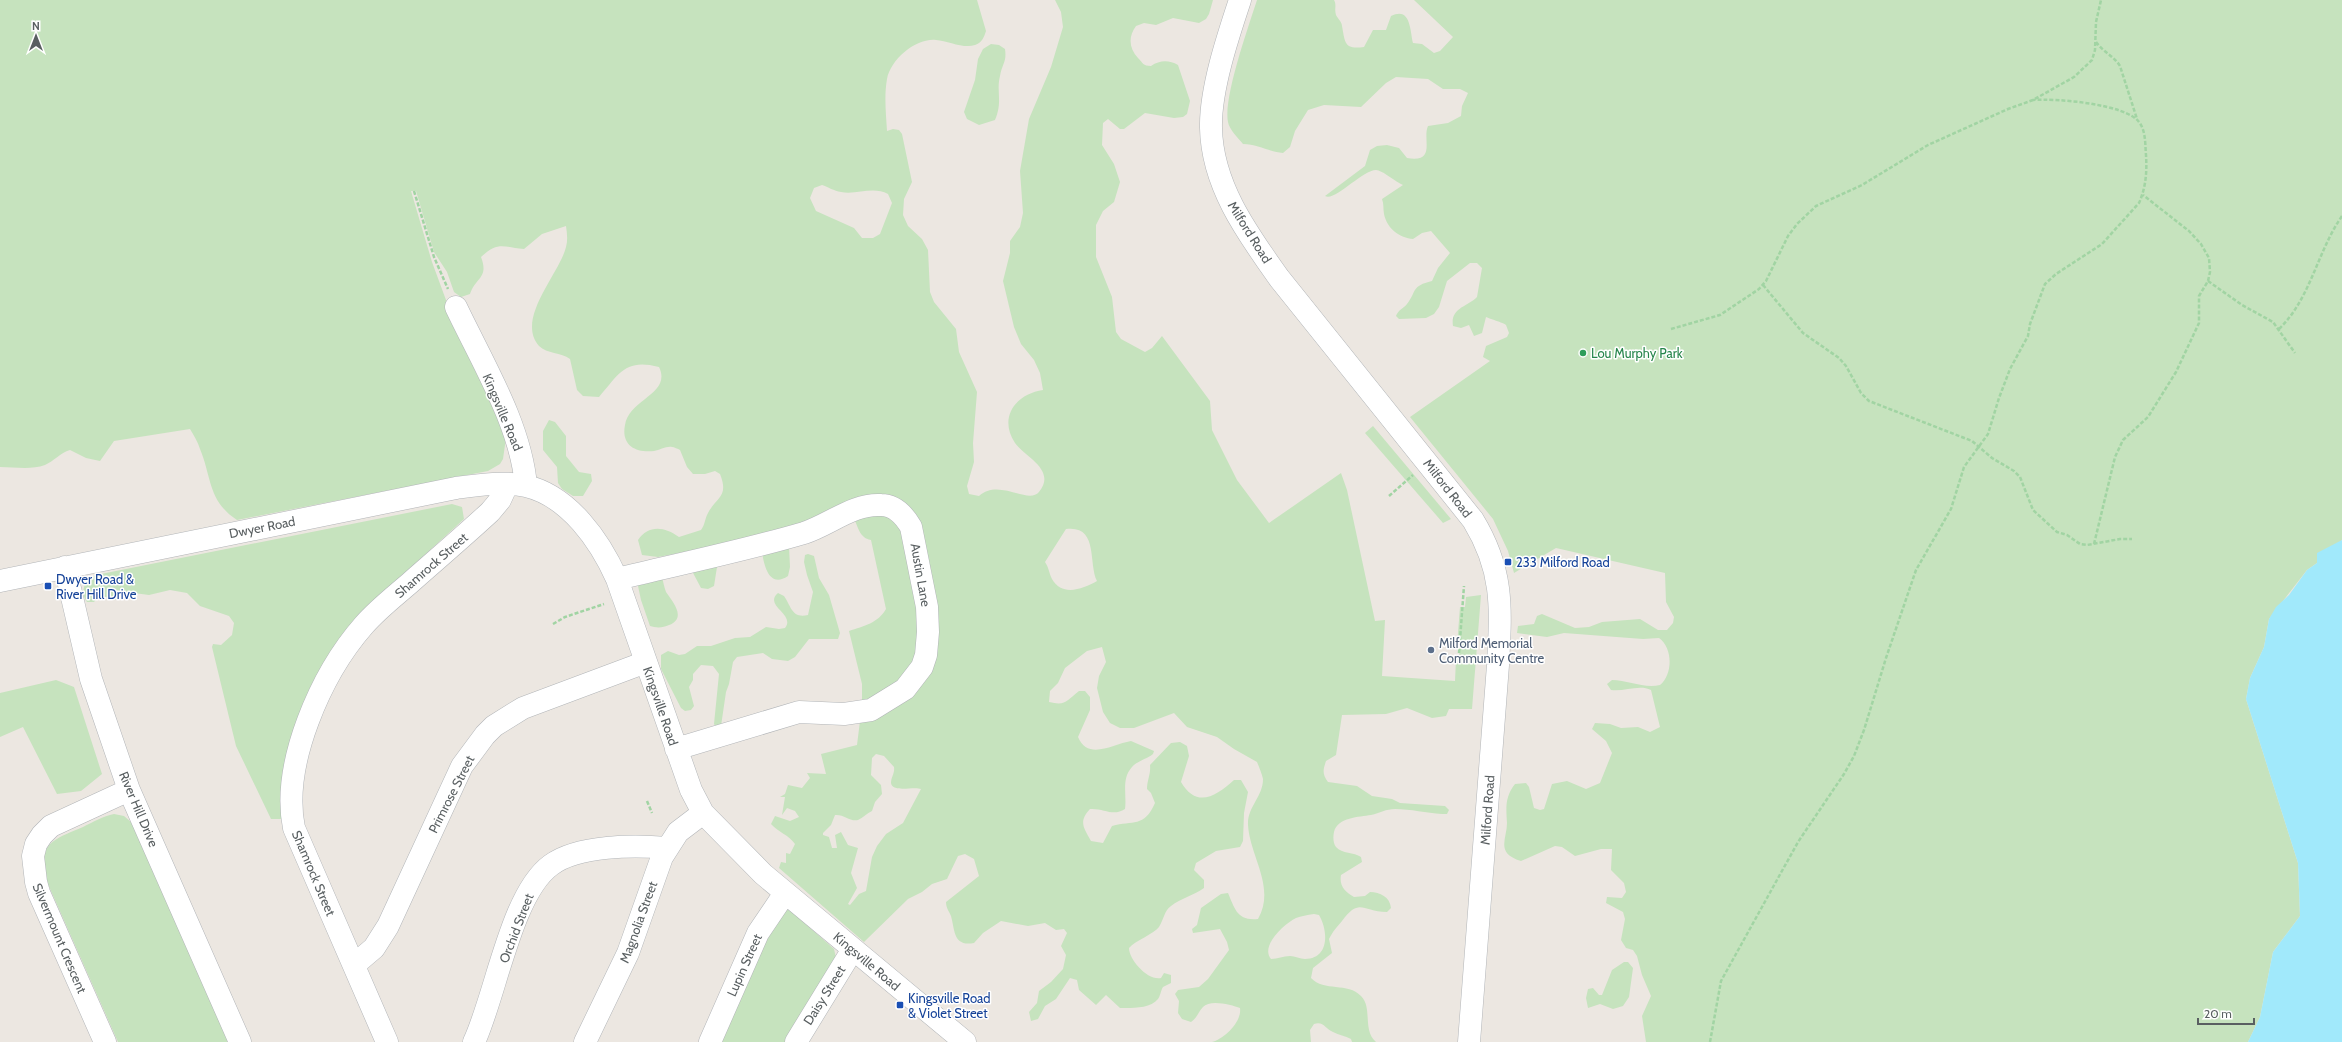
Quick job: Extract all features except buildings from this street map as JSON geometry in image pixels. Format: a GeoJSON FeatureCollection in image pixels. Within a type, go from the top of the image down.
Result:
{"type":"FeatureCollection","features":[{"type":"Feature","properties":{"kind":"street","name":"Milford Road"},"geometry":{"type":"LineString","coordinates":[[1240,0],[1223,57],[1211,116],[1214,154],[1230,202],[1250,236],[1279,278],[1455,495],[1480,531],[1492,556],[1500,599],[1498,665],[1469,1042]]}},
{"type":"Feature","properties":{"kind":"street","name":"Kingsville Road"},"geometry":{"type":"LineString","coordinates":[[456,307],[511,424],[521,454],[517,486],[551,497],[578,519],[601,548],[621,588],[676,749],[691,790],[703,813],[763,874],[853,949],[944,1035],[965,1042]]}},
{"type":"Feature","properties":{"kind":"street","name":"Dwyer Road"},"geometry":{"type":"LineString","coordinates":[[0,581],[437,491],[473,486],[517,486]]}},
{"type":"Feature","properties":{"kind":"street","name":"Shamrock Street"},"geometry":{"type":"LineString","coordinates":[[387,1042],[293,822],[291,803],[294,775],[304,735],[322,689],[355,636],[373,615],[490,512],[500,500],[517,486]]}},
{"type":"Feature","properties":{"kind":"street","name":"Austin Lane"},"geometry":{"type":"LineString","coordinates":[[621,588],[803,533],[865,506],[880,504],[895,509],[907,520],[911,527],[927,607],[928,632],[926,655],[922,667],[905,689],[871,710],[848,714],[799,712],[676,749]]}},
{"type":"Feature","properties":{"kind":"street","name":"River Hill Drive"},"geometry":{"type":"LineString","coordinates":[[65,567],[91,679],[129,790],[240,1042]]}},
{"type":"Feature","properties":{"kind":"street","name":"Primrose Street"},"geometry":{"type":"LineString","coordinates":[[354,965],[374,948],[385,932],[462,766],[494,726],[523,708],[646,662]]}},
{"type":"Feature","properties":{"kind":"street","name":"Silvermount Crescent"},"geometry":{"type":"LineString","coordinates":[[105,1042],[39,893],[33,856],[36,844],[51,826],[129,790]]}},
{"type":"Feature","properties":{"kind":"street","name":"Magnolia Street"},"geometry":{"type":"LineString","coordinates":[[585,1042],[628,953],[656,870],[667,848],[678,832],[703,813]]}},
{"type":"Feature","properties":{"kind":"street","name":"Orchid Street"},"geometry":{"type":"LineString","coordinates":[[474,1042],[517,918],[535,881],[542,872],[561,858],[572,855],[623,846],[667,848]]}},
{"type":"Feature","properties":{"kind":"street","name":"Lupin Street"},"geometry":{"type":"LineString","coordinates":[[710,1042],[758,933],[785,893]]}},
{"type":"Feature","properties":{"kind":"street","name":"Daisy Street"},"geometry":{"type":"LineString","coordinates":[[796,1042],[853,949]]}},
{"type":"Feature","properties":{"kind":"path"},"geometry":{"type":"LineString","coordinates":[[1671,330],[1720,315],[1763,285],[1788,236],[1797,224],[1816,206],[1862,185],[1928,145],[2008,109],[2033,100],[2074,78],[2092,60],[2096,22],[2102,0]]}},
{"type":"Feature","properties":{"kind":"path"},"geometry":{"type":"LineString","coordinates":[[1710,1042],[1721,981],[1798,842],[1854,756],[1864,730],[1909,588],[1929,545],[1951,509],[1964,467],[1978,445],[1988,434],[2010,369],[2028,336],[2030,324],[2045,284],[2056,274],[2102,244],[2139,203],[2143,195],[2147,168],[2144,135],[2137,120],[2130,94],[2116,59],[2100,48],[2095,41]]}},
{"type":"Feature","properties":{"kind":"path"},"geometry":{"type":"LineString","coordinates":[[2033,100],[2061,99],[2117,110],[2137,120]]}},
{"type":"Feature","properties":{"kind":"path"},"geometry":{"type":"LineString","coordinates":[[414,192],[434,257],[456,307]]}},
{"type":"Feature","properties":{"kind":"path"},"geometry":{"type":"LineString","coordinates":[[2094,544],[2115,457],[2123,440],[2148,417],[2162,398],[2176,372],[2199,323],[2199,296],[2208,281],[2209,258],[2201,244],[2183,226],[2143,195]]}},
{"type":"Feature","properties":{"kind":"path"},"geometry":{"type":"LineString","coordinates":[[2279,329],[2292,314],[2301,299],[2342,216]]}},
{"type":"Feature","properties":{"kind":"path"},"geometry":{"type":"LineString","coordinates":[[2208,281],[2242,305],[2266,317],[2279,329],[2295,353]]}},
{"type":"Feature","properties":{"kind":"path"},"geometry":{"type":"LineString","coordinates":[[1763,285],[1803,333],[1839,358],[1846,366],[1861,393],[1869,401],[1972,441],[1978,445],[1992,458],[2014,471],[2020,477],[2028,501],[2040,518],[2057,532],[2067,535],[2080,544],[2094,544],[2120,539],[2132,539]]}},
{"type":"Feature","properties":{"kind":"path"},"geometry":{"type":"LineString","coordinates":[[1389,496],[1428,461]]}},
{"type":"Feature","properties":{"kind":"path"},"geometry":{"type":"LineString","coordinates":[[1459,653],[1464,586]]}},
{"type":"Feature","properties":{"kind":"path"},"geometry":{"type":"LineString","coordinates":[[553,624],[621,588]]}},
{"type":"Feature","properties":{"kind":"path"},"geometry":{"type":"LineString","coordinates":[[647,801],[652,813]]}},
{"type":"Feature","properties":{"kind":"green space"},"geometry":{"type":"Polygon","coordinates":[[[0,0],[977,0],[986,31],[981,41],[971,46],[936,40],[920,42],[906,51],[894,64],[889,72],[886,85],[885,98],[887,131],[893,129],[899,130],[902,134],[912,182],[904,199],[903,215],[908,226],[922,239],[928,250],[930,292],[934,302],[956,329],[959,352],[977,392],[973,443],[974,462],[967,486],[969,494],[979,496],[987,491],[1004,490],[1028,496],[1039,492],[1044,484],[1044,477],[1038,464],[1015,443],[1010,433],[1008,424],[1009,416],[1012,408],[1025,396],[1033,392],[1043,390],[1040,373],[1034,360],[1021,344],[1014,327],[1003,281],[1010,253],[1010,241],[1020,227],[1023,213],[1020,171],[1029,119],[1051,67],[1063,27],[1061,12],[1055,0],[1213,0],[1206,19],[1199,23],[1173,18],[1156,25],[1144,23],[1136,26],[1133,30],[1131,38],[1131,46],[1135,54],[1145,65],[1151,66],[1164,61],[1178,65],[1190,101],[1187,114],[1183,117],[1174,118],[1145,113],[1124,129],[1120,129],[1108,119],[1103,123],[1102,145],[1114,164],[1120,182],[1114,202],[1103,211],[1096,225],[1096,257],[1112,297],[1116,332],[1121,339],[1145,352],[1152,348],[1162,336],[1210,401],[1212,430],[1237,480],[1269,523],[1341,473],[1347,490],[1375,621],[1385,620],[1382,676],[1455,681],[1456,659],[1459,659],[1460,646],[1457,646],[1460,607],[1465,607],[1466,597],[1481,595],[1472,709],[1449,709],[1446,716],[1432,718],[1407,708],[1386,714],[1342,715],[1336,755],[1326,761],[1325,764],[1324,774],[1328,782],[1357,786],[1372,796],[1392,799],[1400,803],[1445,806],[1449,810],[1447,814],[1442,814],[1395,809],[1389,810],[1371,815],[1355,817],[1344,821],[1336,827],[1334,832],[1334,844],[1336,847],[1341,851],[1361,857],[1362,862],[1341,875],[1343,888],[1354,897],[1365,896],[1370,892],[1381,894],[1387,898],[1391,908],[1387,912],[1362,908],[1353,909],[1335,929],[1329,939],[1332,953],[1313,968],[1311,978],[1322,985],[1350,989],[1361,996],[1365,1001],[1369,1031],[1376,1042],[1352,1042],[1351,1039],[1330,1031],[1322,1024],[1317,1023],[1314,1024],[1310,1030],[1311,1042],[1212,1042],[1227,1034],[1238,1019],[1240,1008],[1221,1003],[1211,1003],[1203,1007],[1191,1022],[1182,1019],[1178,1013],[1179,1001],[1175,994],[1178,990],[1199,987],[1208,979],[1229,950],[1227,942],[1220,929],[1193,933],[1192,929],[1197,925],[1201,908],[1221,894],[1228,893],[1235,909],[1245,918],[1258,919],[1263,907],[1263,884],[1248,825],[1250,813],[1261,791],[1263,779],[1262,775],[1257,762],[1217,737],[1187,727],[1174,713],[1134,728],[1120,728],[1110,723],[1103,712],[1097,688],[1099,676],[1106,662],[1102,647],[1087,651],[1065,668],[1058,683],[1050,691],[1049,702],[1063,703],[1079,691],[1085,691],[1090,697],[1090,710],[1078,737],[1082,744],[1088,748],[1094,750],[1102,749],[1131,741],[1154,751],[1151,756],[1134,765],[1129,772],[1125,782],[1125,809],[1112,812],[1090,809],[1086,814],[1083,825],[1091,841],[1103,843],[1112,826],[1137,822],[1147,816],[1155,803],[1151,793],[1147,789],[1150,765],[1171,743],[1180,742],[1187,746],[1189,756],[1181,782],[1187,790],[1194,795],[1207,797],[1214,795],[1234,780],[1241,780],[1248,792],[1244,813],[1243,841],[1240,847],[1216,851],[1196,863],[1194,870],[1204,880],[1204,888],[1171,906],[1167,910],[1157,930],[1136,942],[1129,948],[1132,958],[1145,973],[1156,978],[1161,978],[1164,973],[1171,975],[1171,983],[1163,987],[1159,998],[1155,1002],[1150,1005],[1140,1007],[1120,1008],[1106,995],[1096,1005],[1079,990],[1077,980],[1070,978],[1056,999],[1045,1006],[1038,1019],[1031,1021],[1029,1012],[1037,1003],[1039,991],[1051,982],[1063,969],[1066,955],[1061,946],[1067,933],[1064,929],[1056,930],[1045,923],[1028,926],[1001,921],[983,933],[974,943],[967,944],[959,940],[954,932],[951,916],[946,902],[979,876],[974,859],[965,854],[958,856],[947,879],[932,884],[922,892],[908,899],[864,942],[779,868],[781,862],[786,863],[786,853],[790,854],[795,844],[790,838],[771,824],[775,816],[790,821],[799,817],[795,811],[787,808],[782,815],[785,797],[780,797],[785,794],[788,785],[802,788],[810,778],[807,773],[826,774],[821,754],[857,745],[862,705],[862,684],[849,631],[875,621],[886,609],[871,540],[867,539],[861,534],[853,516],[658,557],[642,555],[638,540],[642,535],[651,530],[662,529],[679,537],[701,530],[711,507],[723,492],[722,482],[720,474],[715,471],[705,474],[693,474],[687,467],[680,450],[676,448],[670,447],[654,451],[641,451],[635,449],[627,443],[624,432],[628,416],[660,384],[661,376],[659,367],[647,365],[630,366],[618,375],[599,397],[583,396],[577,390],[570,359],[542,349],[539,346],[533,335],[532,323],[535,310],[541,296],[562,258],[566,247],[566,226],[542,234],[524,249],[501,246],[487,252],[481,257],[484,269],[481,277],[470,294],[461,297],[454,292],[447,272],[434,252],[416,191],[411,191],[432,262],[453,319],[506,438],[503,459],[500,464],[488,471],[237,520],[228,513],[216,497],[199,446],[190,429],[114,441],[100,461],[86,458],[70,450],[40,467],[0,467],[0,0]],[[822,185],[814,188],[810,198],[816,211],[854,228],[862,238],[873,238],[880,234],[892,203],[888,194],[877,191],[847,193],[833,190],[822,185]],[[1066,529],[1045,562],[1052,579],[1056,585],[1061,588],[1067,590],[1079,589],[1097,581],[1094,573],[1088,539],[1084,533],[1076,529],[1066,529]],[[876,754],[872,758],[871,775],[881,785],[882,794],[875,802],[872,811],[858,820],[835,815],[831,825],[823,833],[823,835],[829,837],[832,848],[837,848],[835,835],[841,832],[848,845],[858,848],[851,873],[857,888],[848,904],[850,905],[859,894],[866,891],[872,857],[877,846],[886,834],[903,823],[921,789],[895,788],[891,783],[894,767],[884,756],[876,754]],[[1314,914],[1302,916],[1285,925],[1275,936],[1269,948],[1268,954],[1271,959],[1285,956],[1305,959],[1313,958],[1323,949],[1325,936],[1322,921],[1319,915],[1314,914]]]}},
{"type":"Feature","properties":{"kind":"green space"},"geometry":{"type":"Polygon","coordinates":[[[1257,0],[1334,0],[1336,15],[1341,23],[1345,40],[1349,46],[1357,48],[1364,47],[1373,30],[1386,30],[1391,16],[1402,14],[1408,21],[1413,43],[1422,44],[1434,53],[1440,51],[1453,37],[1414,0],[2342,0],[2342,540],[2307,570],[2269,619],[2264,647],[2250,678],[2246,699],[2298,863],[2300,916],[2273,952],[2260,1017],[2248,1042],[1646,1042],[1642,1016],[1651,996],[1642,975],[1637,956],[1633,950],[1626,948],[1621,940],[1625,919],[1623,912],[1606,903],[1607,897],[1622,898],[1626,892],[1624,883],[1611,870],[1612,849],[1601,849],[1575,856],[1562,847],[1555,846],[1521,861],[1508,854],[1504,845],[1507,829],[1507,802],[1509,793],[1515,784],[1526,783],[1529,787],[1534,808],[1540,810],[1544,809],[1552,784],[1567,781],[1586,789],[1600,783],[1612,753],[1606,741],[1592,729],[1595,723],[1610,724],[1621,728],[1638,727],[1650,732],[1660,727],[1651,690],[1646,688],[1636,688],[1611,690],[1607,684],[1612,680],[1648,686],[1660,685],[1667,674],[1670,661],[1667,648],[1664,642],[1659,638],[1643,639],[1564,633],[1547,637],[1517,633],[1518,626],[1534,624],[1537,616],[1542,614],[1575,628],[1589,627],[1602,622],[1640,619],[1658,630],[1667,630],[1673,623],[1674,617],[1666,602],[1665,573],[1556,548],[1514,573],[1508,551],[1493,519],[1410,417],[1490,361],[1483,357],[1486,346],[1507,337],[1509,333],[1506,325],[1486,317],[1482,333],[1474,336],[1469,325],[1461,328],[1453,326],[1454,315],[1460,308],[1477,297],[1482,268],[1477,263],[1470,263],[1447,281],[1439,307],[1434,314],[1426,318],[1399,319],[1396,316],[1397,314],[1407,304],[1417,287],[1432,281],[1438,268],[1450,253],[1431,231],[1422,233],[1413,239],[1399,235],[1391,228],[1384,214],[1382,199],[1403,185],[1382,172],[1376,170],[1370,171],[1335,194],[1329,197],[1325,196],[1365,166],[1370,150],[1377,146],[1387,145],[1399,148],[1407,158],[1416,159],[1422,157],[1425,154],[1426,149],[1428,126],[1448,123],[1461,116],[1462,106],[1468,93],[1460,89],[1443,89],[1428,79],[1396,77],[1386,83],[1361,107],[1324,105],[1308,110],[1295,131],[1290,147],[1283,153],[1254,145],[1243,144],[1230,128],[1227,111],[1233,79],[1257,0]]]}},
{"type":"Feature","properties":{"kind":"green space"},"geometry":{"type":"Polygon","coordinates":[[[991,44],[999,45],[1005,49],[1005,60],[999,82],[999,107],[995,120],[979,125],[967,119],[964,112],[975,80],[978,59],[983,49],[991,44]]]}},
{"type":"Feature","properties":{"kind":"green space"},"geometry":{"type":"Polygon","coordinates":[[[549,420],[555,422],[566,436],[566,456],[579,472],[591,474],[592,481],[583,496],[573,496],[562,489],[558,483],[557,467],[543,450],[543,431],[549,420]]]}},
{"type":"Feature","properties":{"kind":"green space"},"geometry":{"type":"Polygon","coordinates":[[[1373,426],[1451,519],[1443,523],[1365,433],[1373,426]]]}},
{"type":"Feature","properties":{"kind":"green space"},"geometry":{"type":"Polygon","coordinates":[[[452,504],[462,507],[464,519],[359,615],[283,775],[281,793],[283,819],[271,819],[236,746],[212,647],[213,644],[221,645],[232,635],[234,623],[229,616],[200,606],[187,593],[170,590],[149,595],[134,593],[117,600],[101,597],[96,599],[94,602],[87,602],[84,597],[86,580],[96,575],[452,504]]]}},
{"type":"Feature","properties":{"kind":"green space"},"geometry":{"type":"Polygon","coordinates":[[[789,546],[790,567],[788,576],[776,580],[772,578],[766,569],[762,552],[789,546]]]}},
{"type":"Feature","properties":{"kind":"green space"},"geometry":{"type":"Polygon","coordinates":[[[808,554],[814,556],[819,578],[829,595],[840,633],[838,639],[809,639],[795,657],[788,661],[772,659],[763,653],[737,657],[733,662],[726,692],[721,726],[716,727],[714,724],[719,674],[713,666],[701,665],[693,674],[693,680],[689,687],[694,706],[691,710],[685,711],[681,708],[661,669],[661,655],[668,651],[679,655],[685,654],[697,646],[711,646],[735,638],[750,637],[766,627],[779,629],[785,628],[787,623],[786,618],[774,602],[774,598],[778,593],[784,596],[795,613],[803,616],[808,615],[813,592],[804,562],[805,555],[808,554]]]}},
{"type":"Feature","properties":{"kind":"green space"},"geometry":{"type":"Polygon","coordinates":[[[715,562],[717,567],[714,586],[708,589],[701,588],[692,571],[715,562]]]}},
{"type":"Feature","properties":{"kind":"green space"},"geometry":{"type":"Polygon","coordinates":[[[662,576],[666,592],[675,605],[678,614],[674,622],[669,625],[655,627],[650,626],[638,586],[640,582],[662,576]]]}},
{"type":"Feature","properties":{"kind":"green space"},"geometry":{"type":"Polygon","coordinates":[[[56,680],[74,687],[102,774],[81,791],[57,794],[23,727],[0,737],[0,693],[56,680]]]}},
{"type":"Feature","properties":{"kind":"green space"},"geometry":{"type":"Polygon","coordinates":[[[114,814],[124,816],[131,822],[231,1042],[118,1042],[47,882],[44,859],[49,845],[55,840],[98,819],[114,814]]]}},
{"type":"Feature","properties":{"kind":"green space"},"geometry":{"type":"Polygon","coordinates":[[[786,909],[791,911],[834,949],[836,958],[785,1042],[718,1042],[753,961],[786,909]]]}},
{"type":"Feature","properties":{"kind":"green space"},"geometry":{"type":"Polygon","coordinates":[[[1624,962],[1628,962],[1633,968],[1629,997],[1623,1006],[1613,1009],[1600,1004],[1588,1008],[1586,998],[1588,989],[1593,988],[1599,995],[1602,995],[1612,970],[1624,962]]]}},
{"type":"Feature","properties":{"kind":"water"},"geometry":{"type":"Polygon","coordinates":[[[2342,540],[2342,1042],[2248,1042],[2260,1017],[2273,952],[2300,916],[2298,863],[2246,699],[2250,678],[2264,647],[2269,619],[2276,607],[2289,595],[2307,570],[2317,563],[2317,553],[2342,540]]]}},
{"type":"Feature","properties":{"kind":"place","name":"Lou Murphy Park"},"geometry":{"type":"Point","coordinates":[1583,353]}},
{"type":"Feature","properties":{"kind":"place","name":"233 Milford Road"},"geometry":{"type":"Point","coordinates":[1508,562]}},
{"type":"Feature","properties":{"kind":"place","name":"Dwyer Road & River Hill Drive"},"geometry":{"type":"Point","coordinates":[48,586]}},
{"type":"Feature","properties":{"kind":"place","name":"Milford Memorial Community Centre"},"geometry":{"type":"Point","coordinates":[1431,650]}},
{"type":"Feature","properties":{"kind":"place","name":"Kingsville Road & Violet Street"},"geometry":{"type":"Point","coordinates":[900,1005]}}]}
